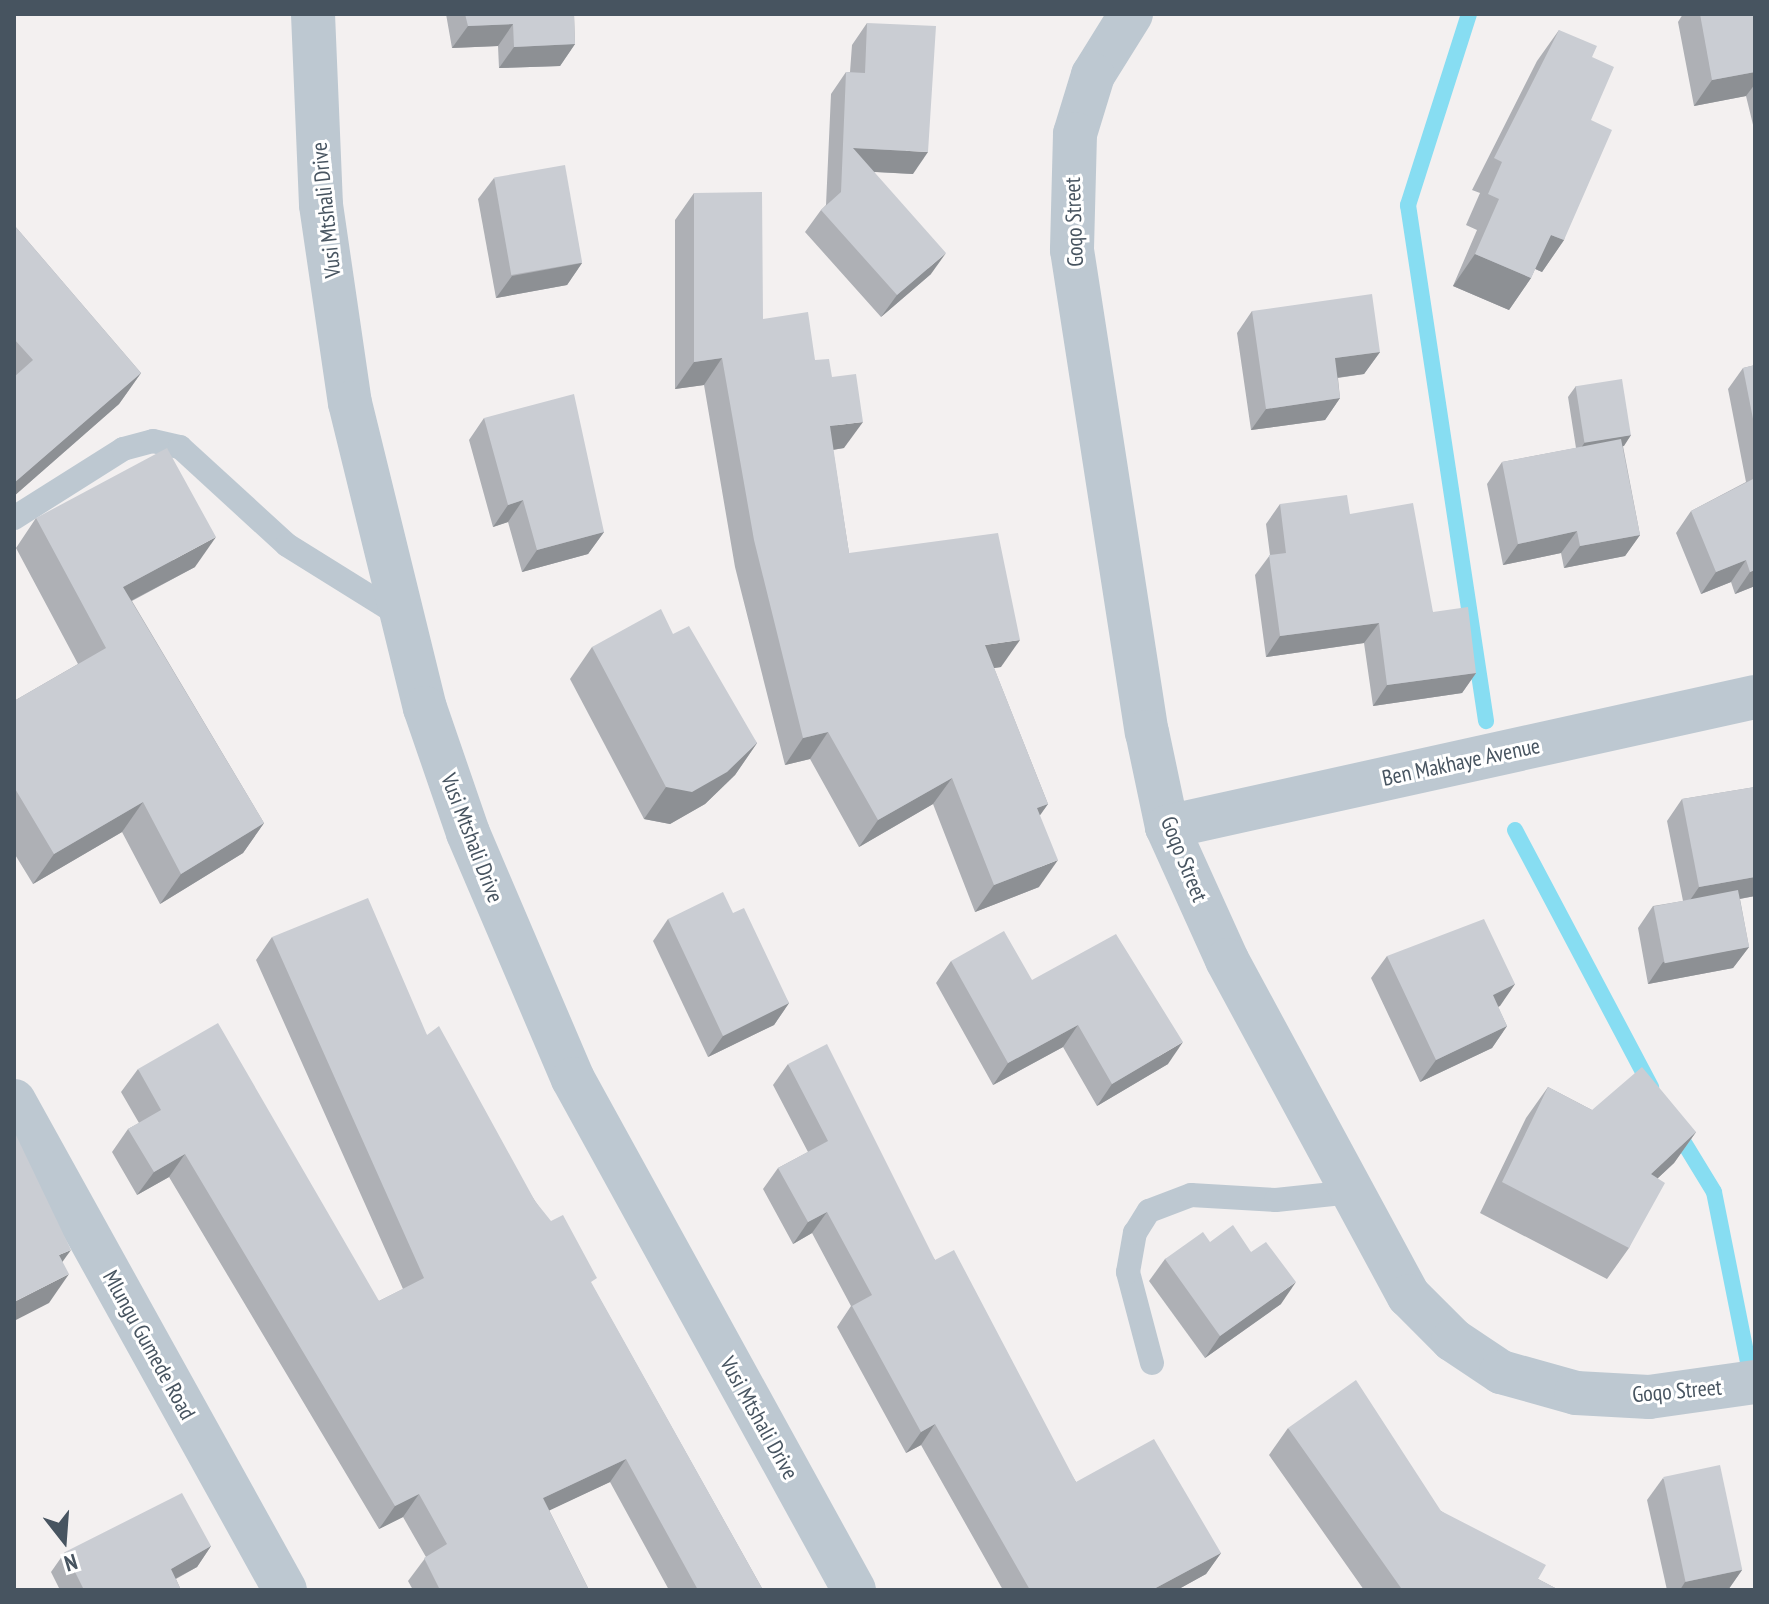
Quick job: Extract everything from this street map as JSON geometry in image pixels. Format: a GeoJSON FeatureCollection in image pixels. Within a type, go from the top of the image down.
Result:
{"type":"FeatureCollection","features":[{"type":"Feature","properties":{"kind":"street","name":"Vusi Mtshali Drive"},"geometry":{"type":"LineString","coordinates":[[313,14],[321,205],[350,403],[398,614],[468,833],[573,1079],[854,1590]]}},
{"type":"Feature","properties":{"kind":"street","name":"Goqo Street"},"geometry":{"type":"LineString","coordinates":[[1131,14],[1093,75],[1069,193],[1090,387],[1167,827],[1240,985],[1409,1296],[1453,1340],[1501,1372],[1576,1393],[1649,1397],[1755,1382]]}},
{"type":"Feature","properties":{"kind":"street","name":"Ben Makhaye Avenue"},"geometry":{"type":"LineString","coordinates":[[1167,827],[1755,697]]}},
{"type":"Feature","properties":{"kind":"street","name":"Mlungu Gumede Road"},"geometry":{"type":"LineString","coordinates":[[14,1101],[285,1590]]}},
{"type":"Feature","properties":{"kind":"lane"},"geometry":{"type":"LineString","coordinates":[[14,518],[123,449],[153,441],[180,447],[287,545],[398,614]]}},
{"type":"Feature","properties":{"kind":"lane"},"geometry":{"type":"LineString","coordinates":[[1152,1363],[1128,1272],[1135,1233],[1149,1211],[1191,1195],[1276,1200],[1352,1192]]}},
{"type":"Feature","properties":{"kind":"building"},"geometry":{"type":"Polygon","coordinates":[[[465,14],[574,14],[575,44],[514,47],[513,24],[468,26],[465,14]]]}},
{"type":"Feature","properties":{"kind":"building"},"geometry":{"type":"Polygon","coordinates":[[[1700,14],[1755,14],[1755,72],[1712,80],[1700,14]]]}},
{"type":"Feature","properties":{"kind":"building"},"geometry":{"type":"Polygon","coordinates":[[[867,23],[936,26],[928,152],[853,148],[946,253],[897,295],[821,210],[841,192],[846,72],[865,73],[867,23]]]}},
{"type":"Feature","properties":{"kind":"building"},"geometry":{"type":"Polygon","coordinates":[[[1559,30],[1597,46],[1592,57],[1614,67],[1591,120],[1612,130],[1564,240],[1551,235],[1531,278],[1475,254],[1499,199],[1488,194],[1502,162],[1494,158],[1559,30]]]}},
{"type":"Feature","properties":{"kind":"building"},"geometry":{"type":"Polygon","coordinates":[[[565,165],[582,262],[511,275],[494,178],[565,165]]]}},
{"type":"Feature","properties":{"kind":"building"},"geometry":{"type":"Polygon","coordinates":[[[762,192],[763,319],[808,312],[815,360],[829,359],[832,377],[856,374],[863,422],[830,426],[849,553],[998,533],[1020,640],[985,645],[1048,804],[1037,808],[1058,860],[994,885],[952,778],[878,820],[828,732],[803,738],[754,540],[722,358],[694,362],[694,193],[762,192]]]}},
{"type":"Feature","properties":{"kind":"building"},"geometry":{"type":"Polygon","coordinates":[[[14,225],[141,373],[14,483],[14,377],[33,360],[14,339],[14,225]]]}},
{"type":"Feature","properties":{"kind":"building"},"geometry":{"type":"Polygon","coordinates":[[[1372,294],[1380,352],[1335,358],[1340,398],[1266,409],[1252,311],[1372,294]]]}},
{"type":"Feature","properties":{"kind":"building"},"geometry":{"type":"Polygon","coordinates":[[[1755,365],[1755,429],[1743,368],[1755,365]]]}},
{"type":"Feature","properties":{"kind":"building"},"geometry":{"type":"Polygon","coordinates":[[[1622,379],[1631,435],[1584,443],[1576,386],[1622,379]]]}},
{"type":"Feature","properties":{"kind":"building"},"geometry":{"type":"Polygon","coordinates":[[[574,394],[604,532],[537,550],[523,500],[508,505],[484,418],[574,394]]]}},
{"type":"Feature","properties":{"kind":"building"},"geometry":{"type":"Polygon","coordinates":[[[1621,439],[1640,535],[1580,546],[1577,531],[1518,544],[1502,462],[1621,439]]]}},
{"type":"Feature","properties":{"kind":"building"},"geometry":{"type":"Polygon","coordinates":[[[167,448],[216,537],[123,587],[264,823],[181,874],[143,802],[54,854],[14,787],[14,701],[106,648],[36,518],[167,448]]]}},
{"type":"Feature","properties":{"kind":"building"},"geometry":{"type":"Polygon","coordinates":[[[1755,478],[1755,570],[1750,572],[1746,560],[1716,572],[1691,511],[1755,478]]]}},
{"type":"Feature","properties":{"kind":"building"},"geometry":{"type":"Polygon","coordinates":[[[1347,495],[1350,514],[1413,503],[1433,612],[1468,607],[1476,673],[1387,685],[1379,623],[1280,636],[1269,555],[1286,553],[1280,504],[1347,495]]]}},
{"type":"Feature","properties":{"kind":"building"},"geometry":{"type":"Polygon","coordinates":[[[661,609],[673,634],[689,626],[757,743],[727,772],[692,792],[666,787],[592,647],[661,609]]]}},
{"type":"Feature","properties":{"kind":"building"},"geometry":{"type":"Polygon","coordinates":[[[1755,787],[1755,877],[1699,887],[1682,799],[1755,787]]]}},
{"type":"Feature","properties":{"kind":"building"},"geometry":{"type":"Polygon","coordinates":[[[1738,890],[1749,947],[1665,963],[1654,906],[1738,890]]]}},
{"type":"Feature","properties":{"kind":"building"},"geometry":{"type":"Polygon","coordinates":[[[723,892],[733,913],[744,908],[789,1003],[723,1036],[668,919],[723,892]]]}},
{"type":"Feature","properties":{"kind":"building"},"geometry":{"type":"Polygon","coordinates":[[[368,898],[427,1035],[439,1026],[535,1201],[551,1221],[563,1215],[597,1278],[591,1282],[763,1590],[698,1590],[626,1459],[543,1498],[589,1590],[440,1590],[424,1558],[447,1544],[419,1494],[395,1506],[185,1154],[154,1172],[128,1129],[161,1110],[138,1069],[218,1023],[379,1301],[424,1278],[272,937],[368,898]]]}},
{"type":"Feature","properties":{"kind":"building"},"geometry":{"type":"Polygon","coordinates":[[[1484,919],[1515,984],[1493,995],[1507,1026],[1436,1060],[1387,956],[1484,919]]]}},
{"type":"Feature","properties":{"kind":"building"},"geometry":{"type":"Polygon","coordinates":[[[1004,931],[1032,980],[1116,934],[1183,1042],[1112,1084],[1078,1025],[1008,1063],[951,961],[1004,931]]]}},
{"type":"Feature","properties":{"kind":"building"},"geometry":{"type":"Polygon","coordinates":[[[827,1044],[935,1260],[954,1250],[1076,1482],[1154,1439],[1221,1553],[1152,1590],[1030,1590],[935,1424],[921,1432],[852,1306],[872,1295],[827,1212],[808,1222],[778,1168],[828,1141],[788,1064],[827,1044]]]}},
{"type":"Feature","properties":{"kind":"building"},"geometry":{"type":"Polygon","coordinates":[[[1642,1067],[1696,1132],[1651,1174],[1665,1183],[1629,1248],[1502,1182],[1548,1087],[1592,1110],[1642,1067]]]}},
{"type":"Feature","properties":{"kind":"building"},"geometry":{"type":"Polygon","coordinates":[[[14,1131],[71,1250],[59,1255],[69,1274],[16,1301],[14,1297],[14,1131]]]}},
{"type":"Feature","properties":{"kind":"building"},"geometry":{"type":"Polygon","coordinates":[[[1233,1225],[1251,1252],[1266,1242],[1296,1282],[1220,1336],[1165,1259],[1203,1232],[1210,1242],[1233,1225]]]}},
{"type":"Feature","properties":{"kind":"building"},"geometry":{"type":"Polygon","coordinates":[[[1356,1380],[1441,1511],[1546,1565],[1538,1579],[1559,1590],[1400,1590],[1288,1428],[1356,1380]]]}},
{"type":"Feature","properties":{"kind":"building"},"geometry":{"type":"Polygon","coordinates":[[[1720,1465],[1742,1570],[1686,1582],[1663,1477],[1720,1465]]]}},
{"type":"Feature","properties":{"kind":"building"},"geometry":{"type":"Polygon","coordinates":[[[182,1493],[211,1546],[171,1569],[181,1590],[84,1590],[65,1552],[182,1493]]]}},
{"type":"Feature","properties":{"kind":"waterway"},"geometry":{"type":"LineString","coordinates":[[1469,14],[1408,205],[1486,721]]}},
{"type":"Feature","properties":{"kind":"waterway"},"geometry":{"type":"LineString","coordinates":[[1515,830],[1651,1087]]}},
{"type":"Feature","properties":{"kind":"waterway"},"geometry":{"type":"LineString","coordinates":[[1675,1128],[1714,1192],[1752,1382]]}}]}
